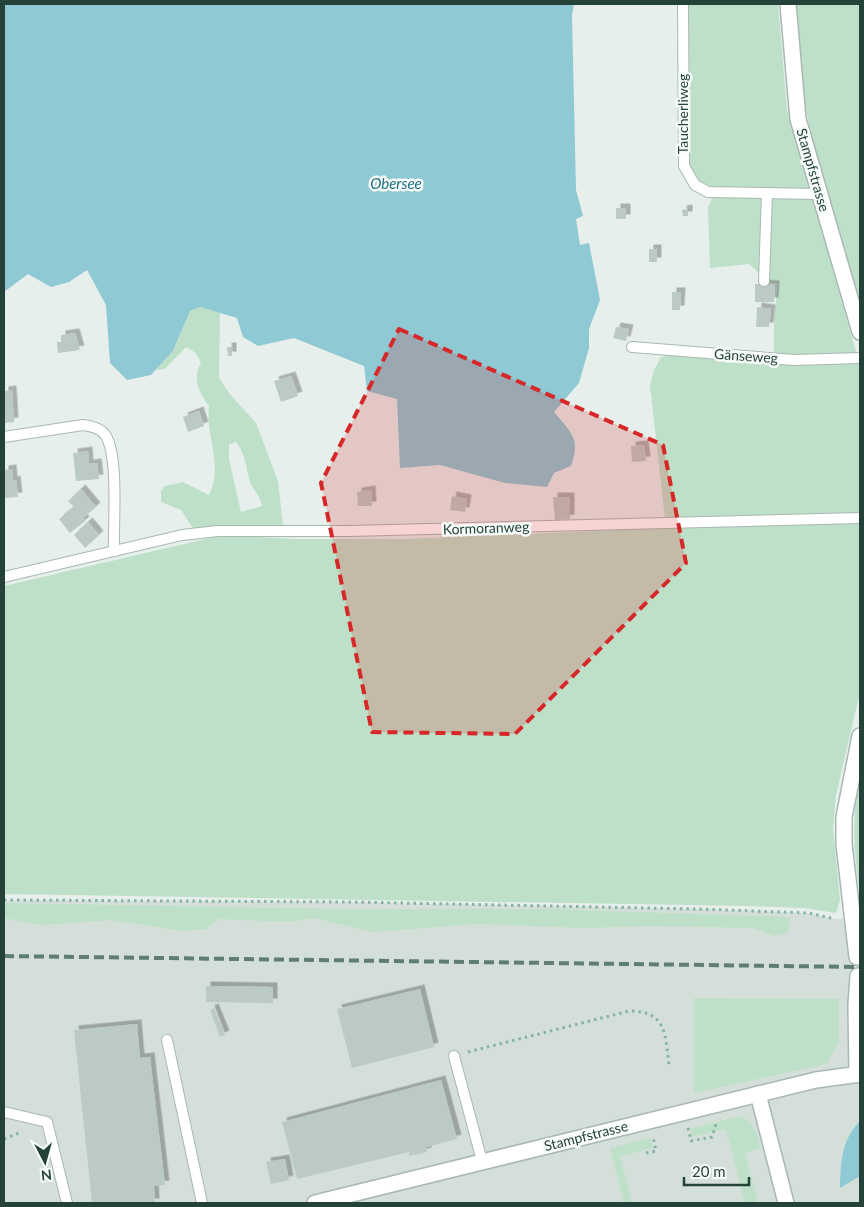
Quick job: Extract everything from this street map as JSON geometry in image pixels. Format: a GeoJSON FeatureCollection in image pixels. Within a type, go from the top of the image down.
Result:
{"type":"FeatureCollection","features":[{"type":"Feature","properties":{"kind":"street","name":"Stampfstrasse"},"geometry":{"type":"LineString","coordinates":[[788,4],[798,119],[860,332]]}},
{"type":"Feature","properties":{"kind":"street"},"geometry":{"type":"LineString","coordinates":[[857,957],[844,844],[844,817],[860,736]]}},
{"type":"Feature","properties":{"kind":"street","name":"Stampfstrasse"},"geometry":{"type":"LineString","coordinates":[[315,1203],[354,1198],[482,1161],[816,1080],[859,1074],[856,1005],[858,976]]}},
{"type":"Feature","properties":{"kind":"street"},"geometry":{"type":"LineString","coordinates":[[758,1094],[786,1203]]}},
{"type":"Feature","properties":{"kind":"lane","name":"Taucherliweg"},"geometry":{"type":"LineString","coordinates":[[683,4],[684,166],[694,185],[708,192],[820,194]]}},
{"type":"Feature","properties":{"kind":"lane"},"geometry":{"type":"LineString","coordinates":[[764,281],[767,194]]}},
{"type":"Feature","properties":{"kind":"lane","name":"Gänseweg"},"geometry":{"type":"LineString","coordinates":[[632,347],[794,360],[860,358]]}},
{"type":"Feature","properties":{"kind":"lane"},"geometry":{"type":"LineString","coordinates":[[4,437],[83,425],[94,427],[106,435],[112,467],[114,551]]}},
{"type":"Feature","properties":{"kind":"lane","name":"Kormoranweg"},"geometry":{"type":"LineString","coordinates":[[4,577],[182,535],[218,531],[349,531],[860,518]]}},
{"type":"Feature","properties":{"kind":"lane"},"geometry":{"type":"LineString","coordinates":[[167,1040],[202,1203]]}},
{"type":"Feature","properties":{"kind":"lane"},"geometry":{"type":"LineString","coordinates":[[454,1056],[482,1161]]}},
{"type":"Feature","properties":{"kind":"lane"},"geometry":{"type":"LineString","coordinates":[[4,1112],[47,1122],[67,1203]]}},
{"type":"Feature","properties":{"kind":"path"},"geometry":{"type":"LineString","coordinates":[[4,900],[351,902],[678,909],[810,913],[834,919]]}},
{"type":"Feature","properties":{"kind":"path"},"geometry":{"type":"LineString","coordinates":[[454,1056],[629,1012],[642,1011],[652,1015],[661,1022],[665,1035],[669,1065]]}},
{"type":"Feature","properties":{"kind":"path"},"geometry":{"type":"LineString","coordinates":[[689,1131],[691,1141],[712,1136],[712,1131],[718,1122],[717,1118]]}},
{"type":"Feature","properties":{"kind":"path"},"geometry":{"type":"LineString","coordinates":[[646,1153],[656,1151],[653,1138]]}},
{"type":"Feature","properties":{"kind":"highlighted area"},"geometry":{"type":"Polygon","coordinates":[[[399,329],[663,445],[686,563],[515,734],[372,732],[321,483],[399,329]]]}},
{"type":"Feature","properties":{"kind":"shaded area"},"geometry":{"type":"Polygon","coordinates":[[[4,900],[351,902],[697,909],[809,913],[834,919],[860,918],[860,1203],[4,1203],[4,900]]]}},
{"type":"Feature","properties":{"kind":"green space"},"geometry":{"type":"Polygon","coordinates":[[[683,4],[778,4],[787,110],[860,366],[860,692],[836,795],[833,828],[840,900],[836,913],[804,908],[749,906],[4,894],[4,586],[214,537],[404,539],[666,528],[650,385],[654,370],[661,357],[672,355],[774,362],[774,319],[778,283],[769,282],[749,264],[710,268],[708,208],[712,198],[695,185],[684,166],[683,4]]]}},
{"type":"Feature","properties":{"kind":"green space"},"geometry":{"type":"Polygon","coordinates":[[[796,4],[860,4],[860,300],[810,131],[803,90],[796,4]]]}},
{"type":"Feature","properties":{"kind":"green space"},"geometry":{"type":"Polygon","coordinates":[[[200,307],[220,313],[219,378],[229,393],[256,423],[278,481],[283,526],[193,528],[181,510],[161,502],[161,491],[165,486],[183,482],[209,495],[215,473],[208,417],[209,406],[202,396],[198,385],[197,374],[201,363],[196,353],[186,347],[165,369],[156,370],[173,351],[190,311],[200,307]],[[236,442],[229,444],[229,459],[241,512],[262,506],[251,484],[240,447],[236,442]]]}},
{"type":"Feature","properties":{"kind":"green space"},"geometry":{"type":"Polygon","coordinates":[[[860,775],[860,896],[856,866],[854,820],[860,775]]]}},
{"type":"Feature","properties":{"kind":"green space"},"geometry":{"type":"Polygon","coordinates":[[[4,903],[345,909],[551,909],[790,917],[788,932],[774,936],[754,928],[653,926],[584,928],[476,924],[373,932],[314,918],[291,922],[218,919],[206,929],[183,931],[111,920],[42,925],[4,918],[4,903]]]}},
{"type":"Feature","properties":{"kind":"green space"},"geometry":{"type":"Polygon","coordinates":[[[694,998],[839,999],[839,1042],[827,1064],[694,1093],[694,998]]]}},
{"type":"Feature","properties":{"kind":"green space"},"geometry":{"type":"Polygon","coordinates":[[[740,1116],[752,1125],[761,1148],[745,1153],[758,1203],[745,1203],[726,1129],[692,1137],[690,1129],[740,1116]]]}},
{"type":"Feature","properties":{"kind":"green space"},"geometry":{"type":"Polygon","coordinates":[[[650,1138],[653,1148],[620,1156],[632,1203],[624,1203],[610,1148],[650,1138]]]}},
{"type":"Feature","properties":{"kind":"water","name":"Obersee"},"geometry":{"type":"Polygon","coordinates":[[[4,4],[574,4],[572,15],[576,190],[583,216],[576,219],[580,245],[589,243],[600,300],[589,329],[589,348],[579,383],[554,412],[573,436],[575,449],[571,466],[554,473],[547,487],[505,483],[440,465],[400,468],[397,399],[367,391],[364,366],[294,338],[258,346],[243,337],[237,318],[200,307],[190,311],[173,351],[151,375],[127,380],[110,363],[106,305],[87,270],[69,282],[51,287],[28,274],[4,292],[4,4]]]}},
{"type":"Feature","properties":{"kind":"water"},"geometry":{"type":"Polygon","coordinates":[[[860,1121],[860,1176],[840,1188],[843,1152],[849,1136],[860,1121]]]}},
{"type":"Feature","properties":{"kind":"building"},"geometry":{"type":"Polygon","coordinates":[[[616,208],[626,208],[626,219],[616,219],[616,208]]]}},
{"type":"Feature","properties":{"kind":"building"},"geometry":{"type":"Polygon","coordinates":[[[688,209],[688,216],[683,216],[682,210],[688,209]]]}},
{"type":"Feature","properties":{"kind":"building"},"geometry":{"type":"Polygon","coordinates":[[[649,249],[657,249],[657,262],[649,262],[649,249]]]}},
{"type":"Feature","properties":{"kind":"building"},"geometry":{"type":"Polygon","coordinates":[[[755,284],[775,285],[774,302],[755,302],[755,284]]]}},
{"type":"Feature","properties":{"kind":"building"},"geometry":{"type":"Polygon","coordinates":[[[672,292],[681,292],[680,310],[672,310],[672,292]]]}},
{"type":"Feature","properties":{"kind":"building"},"geometry":{"type":"Polygon","coordinates":[[[757,307],[771,309],[769,327],[756,327],[757,307]]]}},
{"type":"Feature","properties":{"kind":"building"},"geometry":{"type":"Polygon","coordinates":[[[616,327],[629,329],[626,341],[613,338],[616,327]]]}},
{"type":"Feature","properties":{"kind":"building"},"geometry":{"type":"Polygon","coordinates":[[[75,333],[80,350],[58,353],[57,342],[61,342],[61,335],[75,333]]]}},
{"type":"Feature","properties":{"kind":"building"},"geometry":{"type":"Polygon","coordinates":[[[227,347],[232,347],[232,356],[228,356],[227,347]]]}},
{"type":"Feature","properties":{"kind":"building"},"geometry":{"type":"Polygon","coordinates":[[[291,376],[298,396],[281,402],[274,381],[291,376]]]}},
{"type":"Feature","properties":{"kind":"building"},"geometry":{"type":"Polygon","coordinates":[[[12,390],[14,422],[4,423],[4,391],[12,390]]]}},
{"type":"Feature","properties":{"kind":"building"},"geometry":{"type":"Polygon","coordinates":[[[199,411],[204,426],[188,432],[183,417],[199,411]]]}},
{"type":"Feature","properties":{"kind":"building"},"geometry":{"type":"Polygon","coordinates":[[[644,445],[646,461],[632,462],[631,446],[644,445]]]}},
{"type":"Feature","properties":{"kind":"building"},"geometry":{"type":"Polygon","coordinates":[[[88,451],[89,464],[97,463],[99,479],[76,481],[73,453],[88,451]]]}},
{"type":"Feature","properties":{"kind":"building"},"geometry":{"type":"Polygon","coordinates":[[[12,469],[13,481],[16,480],[18,497],[4,498],[4,470],[12,469]]]}},
{"type":"Feature","properties":{"kind":"building"},"geometry":{"type":"Polygon","coordinates":[[[81,489],[96,507],[83,518],[85,521],[70,533],[59,519],[74,507],[68,501],[81,489]]]}},
{"type":"Feature","properties":{"kind":"building"},"geometry":{"type":"Polygon","coordinates":[[[371,490],[372,506],[358,506],[357,492],[371,490]]]}},
{"type":"Feature","properties":{"kind":"building"},"geometry":{"type":"Polygon","coordinates":[[[452,496],[467,499],[465,512],[450,510],[452,496]]]}},
{"type":"Feature","properties":{"kind":"building"},"geometry":{"type":"Polygon","coordinates":[[[553,497],[570,497],[570,519],[555,520],[553,497]]]}},
{"type":"Feature","properties":{"kind":"building"},"geometry":{"type":"Polygon","coordinates":[[[88,522],[99,535],[85,548],[74,535],[88,522]]]}},
{"type":"Feature","properties":{"kind":"building"},"geometry":{"type":"Polygon","coordinates":[[[206,986],[273,987],[273,1003],[206,1002],[206,986]]]}},
{"type":"Feature","properties":{"kind":"building"},"geometry":{"type":"Polygon","coordinates":[[[420,989],[434,1047],[352,1068],[337,1009],[420,989]]]}},
{"type":"Feature","properties":{"kind":"building"},"geometry":{"type":"Polygon","coordinates":[[[214,1008],[225,1035],[220,1037],[210,1010],[214,1008]]]}},
{"type":"Feature","properties":{"kind":"building"},"geometry":{"type":"Polygon","coordinates":[[[137,1024],[140,1058],[150,1057],[165,1185],[154,1186],[155,1203],[92,1203],[74,1030],[137,1024]]]}},
{"type":"Feature","properties":{"kind":"building"},"geometry":{"type":"Polygon","coordinates":[[[441,1080],[457,1139],[427,1147],[427,1152],[409,1156],[409,1152],[297,1179],[282,1122],[441,1080]]]}},
{"type":"Feature","properties":{"kind":"building"},"geometry":{"type":"Polygon","coordinates":[[[285,1159],[289,1180],[271,1184],[266,1162],[285,1159]]]}},
{"type":"Feature","properties":{"kind":"railway"},"geometry":{"type":"LineString","coordinates":[[4,956],[860,967]]}}]}
